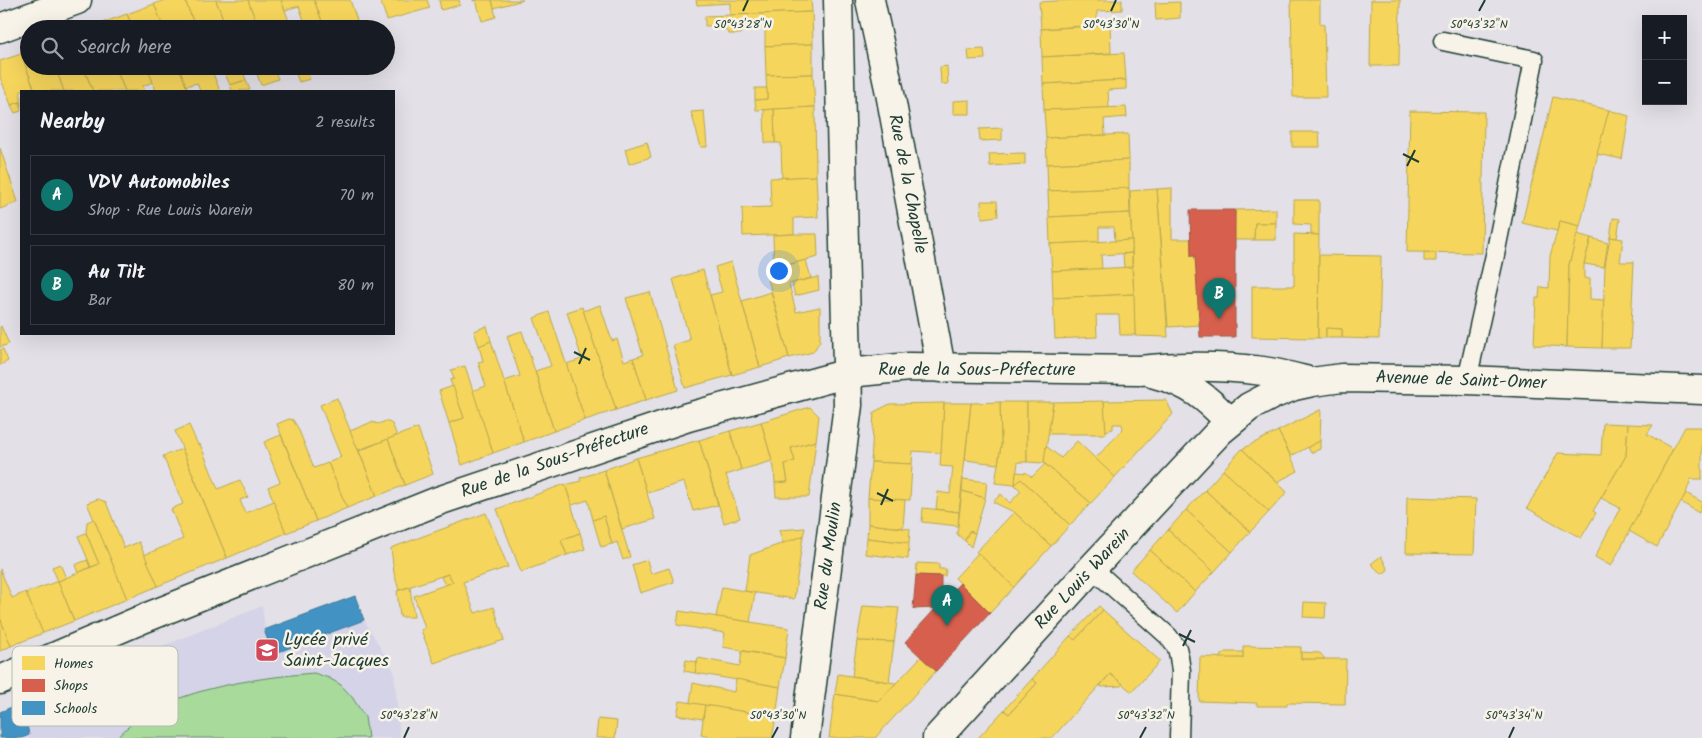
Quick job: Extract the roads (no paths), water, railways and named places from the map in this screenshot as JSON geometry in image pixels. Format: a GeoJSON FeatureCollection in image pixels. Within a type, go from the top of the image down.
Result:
{"type":"FeatureCollection","features":[{"type":"Feature","properties":{"kind":"street"},"geometry":{"type":"LineString","coordinates":[[22,20],[77,0]]}},
{"type":"Feature","properties":{"kind":"street"},"geometry":{"type":"LineString","coordinates":[[838,0],[848,373]]}},
{"type":"Feature","properties":{"kind":"street","name":"Rue de la Chapelle"},"geometry":{"type":"LineString","coordinates":[[870,0],[890,94],[941,368]]}},
{"type":"Feature","properties":{"kind":"street"},"geometry":{"type":"LineString","coordinates":[[0,28],[20,21]]}},
{"type":"Feature","properties":{"kind":"street","name":"Rue de la Sous-Préfecture"},"geometry":{"type":"LineString","coordinates":[[80,646],[438,501],[688,417],[848,373],[888,368],[1138,370],[1184,367],[1251,370],[1276,373],[1312,382]]}},
{"type":"Feature","properties":{"kind":"street","name":"Rue de la Sous-Préfecture"},"geometry":{"type":"LineString","coordinates":[[1138,370],[1174,380],[1195,390],[1213,404],[1230,422]]}},
{"type":"Feature","properties":{"kind":"street","name":"Rue du Moulin"},"geometry":{"type":"LineString","coordinates":[[805,738],[848,405],[848,373]]}},
{"type":"Feature","properties":{"kind":"street","name":"Avenue de Saint-Omer"},"geometry":{"type":"LineString","coordinates":[[1230,422],[1248,408],[1294,386],[1342,378],[1468,380],[1702,390]]}},
{"type":"Feature","properties":{"kind":"street","name":"Rue Louis Warein"},"geometry":{"type":"LineString","coordinates":[[937,738],[1092,568],[1230,422]]}},
{"type":"Feature","properties":{"kind":"street","name":"Rue de la Sous-Préfecture"},"geometry":{"type":"LineString","coordinates":[[0,680],[12,675]]}},
{"type":"Feature","properties":{"kind":"lane"},"geometry":{"type":"LineString","coordinates":[[1443,41],[1534,60],[1468,380]]}},
{"type":"Feature","properties":{"kind":"lane"},"geometry":{"type":"LineString","coordinates":[[1092,568],[1168,636],[1177,648],[1181,671],[1179,738]]}},
{"type":"Feature","properties":{"kind":"place","name":"Au Tilt"},"geometry":{"type":"Point","coordinates":[1219,319]}},
{"type":"Feature","properties":{"kind":"place","name":"VDV Automobiles"},"geometry":{"type":"Point","coordinates":[947,626]}},
{"type":"Feature","properties":{"kind":"place","name":"Lycée privé Saint-Jacques"},"geometry":{"type":"Point","coordinates":[267,650]}}]}
